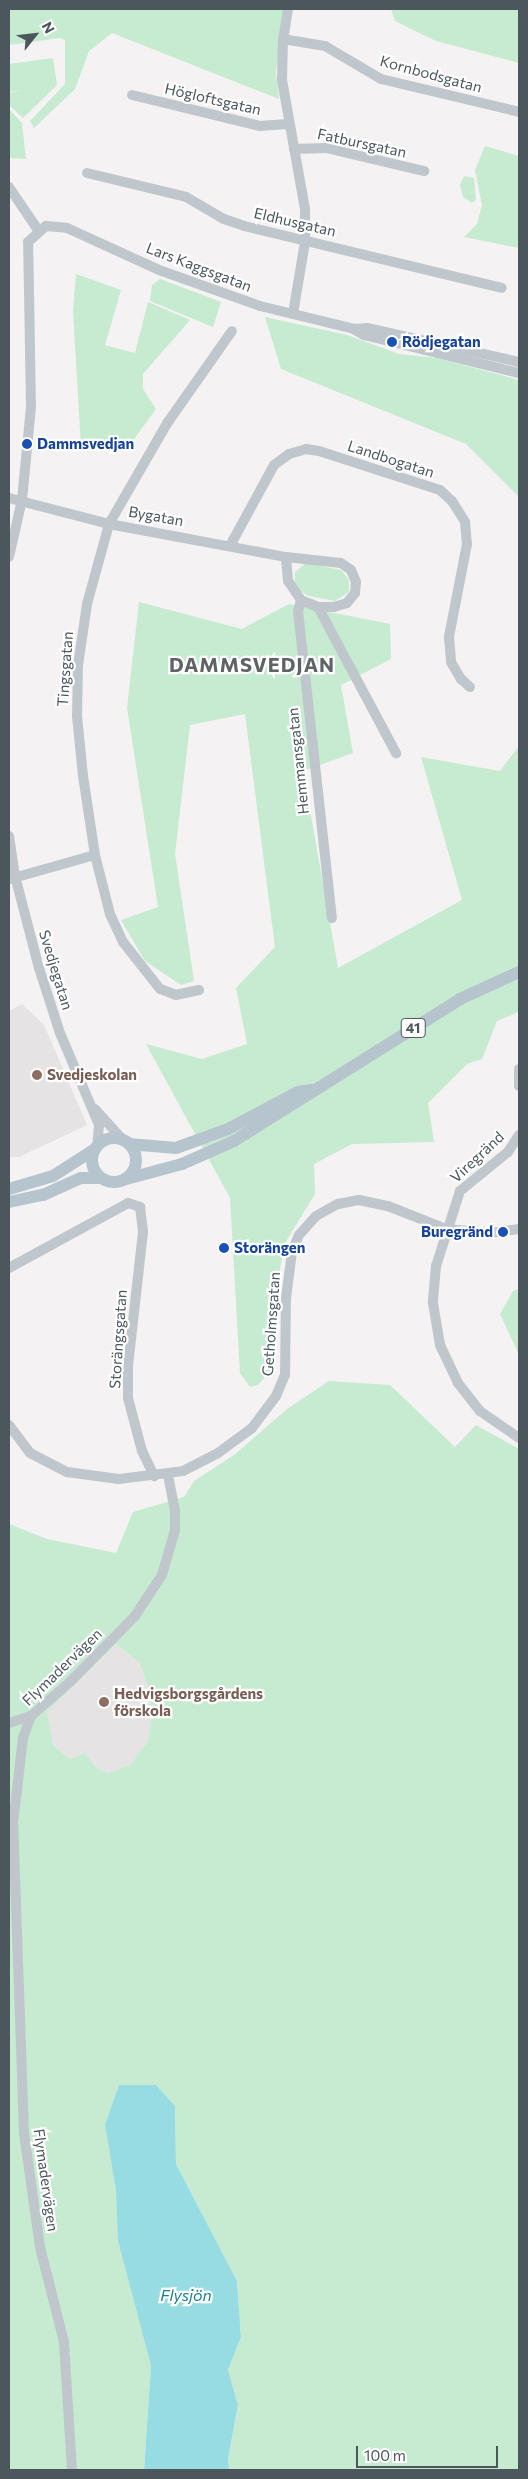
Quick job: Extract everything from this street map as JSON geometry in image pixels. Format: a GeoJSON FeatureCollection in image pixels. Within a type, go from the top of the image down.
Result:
{"type":"FeatureCollection","features":[{"type":"Feature","properties":{"kind":"main road","name":"41"},"geometry":{"type":"LineString","coordinates":[[9,1202],[43,1195],[81,1178],[100,1178],[113,1183],[182,1164],[234,1141],[303,1100],[311,1090],[460,999],[519,972]]}},
{"type":"Feature","properties":{"kind":"main road","name":"41"},"geometry":{"type":"LineString","coordinates":[[9,1189],[53,1176],[110,1138],[126,1142],[176,1148],[228,1130],[298,1092],[311,1090]]}},
{"type":"Feature","properties":{"kind":"main road"},"geometry":{"type":"LineString","coordinates":[[126,1142],[137,1162],[126,1179]]}},
{"type":"Feature","properties":{"kind":"main road"},"geometry":{"type":"LineString","coordinates":[[96,1147],[92,1164],[100,1178]]}},
{"type":"Feature","properties":{"kind":"street"},"geometry":{"type":"LineString","coordinates":[[288,9],[283,39],[282,80],[288,124],[305,209],[305,239],[293,314]]}},
{"type":"Feature","properties":{"kind":"street","name":"Kornbodsgatan"},"geometry":{"type":"LineString","coordinates":[[283,39],[325,46],[381,78],[519,112]]}},
{"type":"Feature","properties":{"kind":"street","name":"Högloftsgatan"},"geometry":{"type":"LineString","coordinates":[[132,95],[260,126],[288,124]]}},
{"type":"Feature","properties":{"kind":"street","name":"Fatbursgatan"},"geometry":{"type":"LineString","coordinates":[[294,149],[326,148],[424,171]]}},
{"type":"Feature","properties":{"kind":"street","name":"Eldhusgatan"},"geometry":{"type":"LineString","coordinates":[[87,173],[186,197],[224,219],[502,288]]}},
{"type":"Feature","properties":{"kind":"street"},"geometry":{"type":"LineString","coordinates":[[9,187],[38,230],[28,242],[31,407],[21,502],[9,557]]}},
{"type":"Feature","properties":{"kind":"street","name":"Lars Kaggsgatan"},"geometry":{"type":"LineString","coordinates":[[38,230],[46,226],[67,228],[160,270],[260,306],[354,329],[373,330],[519,362]]}},
{"type":"Feature","properties":{"kind":"street","name":"Lars Kaggsgatan"},"geometry":{"type":"LineString","coordinates":[[354,329],[364,335],[519,373]]}},
{"type":"Feature","properties":{"kind":"street","name":"Tingsgatan"},"geometry":{"type":"LineString","coordinates":[[200,990],[176,995],[160,988],[144,972],[123,942],[110,914],[95,855],[77,716],[78,665],[87,604],[109,524],[168,422],[232,331]]}},
{"type":"Feature","properties":{"kind":"street","name":"Landbogatan"},"geometry":{"type":"LineString","coordinates":[[231,544],[274,465],[289,454],[306,449],[319,451],[440,490],[452,501],[465,522],[467,544],[450,637],[451,662],[461,679],[470,687]]}},
{"type":"Feature","properties":{"kind":"street","name":"Bygatan"},"geometry":{"type":"LineString","coordinates":[[9,498],[109,524],[231,544],[286,557],[341,563],[351,570],[356,582],[355,593],[347,602],[318,607]]}},
{"type":"Feature","properties":{"kind":"street"},"geometry":{"type":"LineString","coordinates":[[286,557],[288,582],[301,600],[318,607],[396,753]]}},
{"type":"Feature","properties":{"kind":"street","name":"Hemmansgatan"},"geometry":{"type":"LineString","coordinates":[[301,600],[298,611],[332,918]]}},
{"type":"Feature","properties":{"kind":"street","name":"Svedjegatan"},"geometry":{"type":"LineString","coordinates":[[9,836],[12,878],[33,947],[60,1033],[99,1125],[96,1147]]}},
{"type":"Feature","properties":{"kind":"street"},"geometry":{"type":"LineString","coordinates":[[12,878],[95,855]]}},
{"type":"Feature","properties":{"kind":"street"},"geometry":{"type":"LineString","coordinates":[[519,1069],[519,1086]]}},
{"type":"Feature","properties":{"kind":"street","name":"Svedjegatan"},"geometry":{"type":"LineString","coordinates":[[92,1106],[126,1142]]}},
{"type":"Feature","properties":{"kind":"street","name":"Viregränd"},"geometry":{"type":"LineString","coordinates":[[519,1135],[508,1152],[460,1191],[446,1229],[436,1266],[433,1302],[440,1345],[448,1364],[471,1400],[519,1438]]}},
{"type":"Feature","properties":{"kind":"street","name":"Getholmsgatan"},"geometry":{"type":"LineString","coordinates":[[9,1425],[30,1453],[67,1472],[119,1479],[168,1475],[195,1466],[233,1443],[252,1428],[276,1396],[285,1375],[286,1298],[292,1252],[299,1236],[316,1216],[348,1201],[373,1202],[446,1229],[490,1233],[519,1230]]}},
{"type":"Feature","properties":{"kind":"street","name":"Storängsgatan"},"geometry":{"type":"LineString","coordinates":[[9,1268],[128,1203],[136,1203],[143,1213],[143,1232],[128,1365],[128,1398],[142,1451],[154,1476]]}},
{"type":"Feature","properties":{"kind":"street","name":"Flymadervägen"},"geometry":{"type":"LineString","coordinates":[[72,2467],[64,2342],[40,2247],[24,2133],[12,1824],[23,1738],[31,1716],[70,1682],[135,1616],[151,1594],[172,1548],[175,1512],[168,1475]]}},
{"type":"Feature","properties":{"kind":"street"},"geometry":{"type":"LineString","coordinates":[[9,1723],[31,1716]]}},
{"type":"Feature","properties":{"kind":"shaded area","name":"Svedjeskolan"},"geometry":{"type":"Polygon","coordinates":[[[22,1004],[44,1025],[87,1125],[19,1157],[9,1157],[9,1011],[22,1004]]]}},
{"type":"Feature","properties":{"kind":"shaded area","name":"Hedvigsborgsgårdens förskola"},"geometry":{"type":"Polygon","coordinates":[[[116,1644],[140,1663],[150,1693],[152,1715],[148,1741],[130,1765],[109,1773],[96,1768],[85,1754],[70,1759],[53,1745],[47,1712],[116,1644]]]}},
{"type":"Feature","properties":{"kind":"green space"},"geometry":{"type":"Polygon","coordinates":[[[9,9],[284,9],[276,72],[279,99],[112,33],[89,51],[75,89],[34,128],[30,121],[65,84],[65,40],[60,38],[9,45],[9,9]]]}},
{"type":"Feature","properties":{"kind":"green space"},"geometry":{"type":"Polygon","coordinates":[[[391,9],[519,9],[519,63],[436,41],[395,21],[391,9]]]}},
{"type":"Feature","properties":{"kind":"green space"},"geometry":{"type":"Polygon","coordinates":[[[53,58],[57,85],[23,118],[9,105],[9,93],[21,90],[9,92],[9,64],[53,58]]]}},
{"type":"Feature","properties":{"kind":"green space"},"geometry":{"type":"Polygon","coordinates":[[[9,109],[22,123],[26,159],[9,158],[9,109]]]}},
{"type":"Feature","properties":{"kind":"green space"},"geometry":{"type":"Polygon","coordinates":[[[485,146],[519,156],[519,248],[464,237],[477,224],[482,205],[475,170],[485,146]]]}},
{"type":"Feature","properties":{"kind":"green space"},"geometry":{"type":"Polygon","coordinates":[[[464,176],[474,178],[476,200],[472,203],[463,197],[460,185],[464,176]]]}},
{"type":"Feature","properties":{"kind":"green space"},"geometry":{"type":"Polygon","coordinates":[[[76,274],[121,290],[105,345],[135,353],[148,302],[190,320],[143,374],[143,389],[156,409],[126,450],[81,446],[73,311],[76,274]]]}},
{"type":"Feature","properties":{"kind":"green space"},"geometry":{"type":"Polygon","coordinates":[[[160,279],[221,302],[213,327],[150,301],[152,285],[160,279]]]}},
{"type":"Feature","properties":{"kind":"green space"},"geometry":{"type":"Polygon","coordinates":[[[265,317],[347,335],[399,354],[437,358],[519,380],[519,497],[466,444],[281,369],[265,317]]]}},
{"type":"Feature","properties":{"kind":"green space"},"geometry":{"type":"Polygon","coordinates":[[[306,563],[341,570],[349,580],[349,592],[335,601],[309,596],[300,591],[295,582],[295,572],[306,563]]]}},
{"type":"Feature","properties":{"kind":"green space"},"geometry":{"type":"Polygon","coordinates":[[[139,602],[242,629],[289,604],[390,624],[391,659],[341,685],[353,753],[303,771],[338,968],[462,900],[421,757],[500,771],[519,746],[519,1012],[497,1021],[482,1059],[467,1064],[428,1103],[434,1142],[352,1144],[314,1164],[315,1194],[285,1243],[272,1309],[274,1367],[258,1385],[250,1387],[240,1373],[230,1198],[146,1044],[202,1059],[247,1044],[236,988],[275,947],[245,714],[190,725],[175,854],[194,981],[181,985],[145,961],[121,920],[158,907],[127,708],[139,602]]]}},
{"type":"Feature","properties":{"kind":"green space"},"geometry":{"type":"Polygon","coordinates":[[[519,1289],[519,1355],[500,1314],[513,1291],[519,1289]]]}},
{"type":"Feature","properties":{"kind":"green space"},"geometry":{"type":"Polygon","coordinates":[[[329,1381],[390,1385],[455,1447],[476,1425],[519,1449],[519,2470],[229,2470],[228,2459],[238,2405],[228,2370],[241,2337],[237,2281],[176,2164],[175,2106],[156,2085],[119,2085],[118,2241],[151,2366],[144,2470],[9,2470],[9,1524],[47,1539],[116,1553],[133,1512],[184,1497],[194,1481],[234,1455],[287,1409],[329,1381]],[[116,1644],[47,1712],[53,1745],[70,1759],[85,1753],[96,1768],[109,1773],[130,1765],[148,1741],[152,1715],[150,1693],[140,1663],[116,1644]]]}},
{"type":"Feature","properties":{"kind":"water","name":"Flysjön"},"geometry":{"type":"Polygon","coordinates":[[[119,2085],[156,2085],[175,2106],[176,2164],[237,2281],[241,2337],[228,2370],[238,2405],[228,2459],[229,2470],[144,2470],[151,2366],[118,2241],[116,2190],[105,2125],[119,2085]]]}},
{"type":"Feature","properties":{"kind":"place","name":"Rödjegatan"},"geometry":{"type":"Point","coordinates":[392,342]}},
{"type":"Feature","properties":{"kind":"place","name":"Dammsvedjan"},"geometry":{"type":"Point","coordinates":[27,444]}},
{"type":"Feature","properties":{"kind":"place","name":"Svedjeskolan"},"geometry":{"type":"Point","coordinates":[37,1075]}},
{"type":"Feature","properties":{"kind":"place","name":"Buregränd"},"geometry":{"type":"Point","coordinates":[503,1232]}},
{"type":"Feature","properties":{"kind":"place","name":"Storängen"},"geometry":{"type":"Point","coordinates":[224,1248]}},
{"type":"Feature","properties":{"kind":"place","name":"Hedvigsborgsgårdens förskola"},"geometry":{"type":"Point","coordinates":[104,1702]}},
{"type":"Feature","properties":{"kind":"district","name":"DAMMSVEDJAN"},"geometry":{"type":"Point","coordinates":[252,664]}}]}
